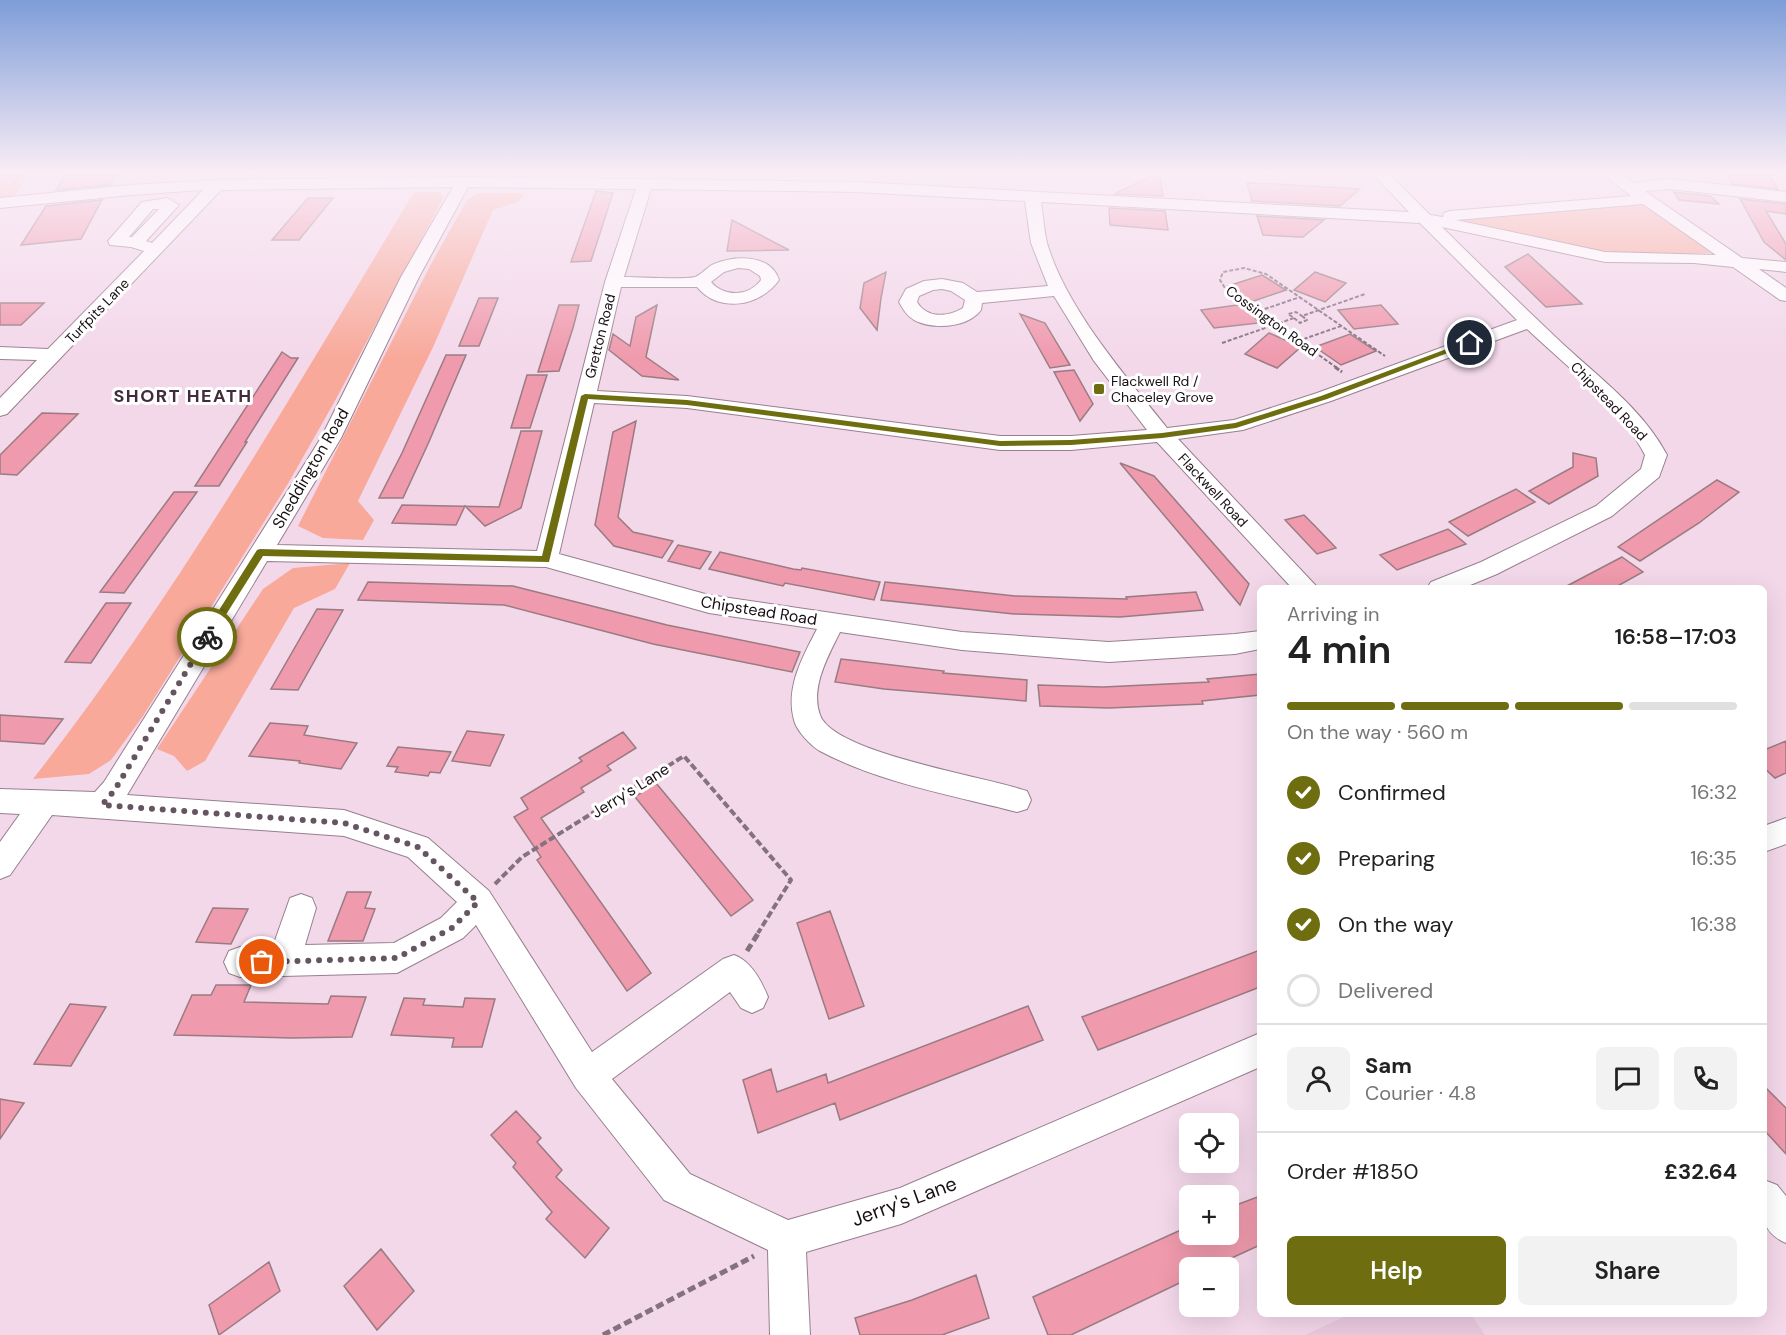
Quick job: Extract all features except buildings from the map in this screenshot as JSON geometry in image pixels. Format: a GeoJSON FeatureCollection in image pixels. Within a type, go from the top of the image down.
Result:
{"type":"FeatureCollection","features":[{"type":"Feature","properties":{"kind":"street","name":"Turfpits Lane"},"geometry":{"type":"LineString","coordinates":[[0,410],[171,234]]}},
{"type":"Feature","properties":{"kind":"street","name":"Sheddington Road"},"geometry":{"type":"LineString","coordinates":[[102,805],[114,791],[331,438],[410,277],[434,234]]}},
{"type":"Feature","properties":{"kind":"street","name":"Gretton Road"},"geometry":{"type":"LineString","coordinates":[[546,559],[614,282],[629,234]]}},
{"type":"Feature","properties":{"kind":"street","name":"Flackwell Road"},"geometry":{"type":"LineString","coordinates":[[1038,234],[1039,243],[1059,290],[1101,357],[1162,435],[1303,585]]}},
{"type":"Feature","properties":{"kind":"street","name":"Chipstead Road"},"geometry":{"type":"LineString","coordinates":[[1440,234],[1646,434],[1656,455],[1651,472],[1604,511],[1489,568],[1446,585]]}},
{"type":"Feature","properties":{"kind":"street"},"geometry":{"type":"LineString","coordinates":[[1499,234],[1605,257],[1694,258],[1786,267]]}},
{"type":"Feature","properties":{"kind":"street"},"geometry":{"type":"LineString","coordinates":[[1697,234],[1786,296]]}},
{"type":"Feature","properties":{"kind":"street"},"geometry":{"type":"LineString","coordinates":[[136,242],[139,245],[157,249]]}},
{"type":"Feature","properties":{"kind":"street"},"geometry":{"type":"LineString","coordinates":[[614,282],[702,282]]}},
{"type":"Feature","properties":{"kind":"street"},"geometry":{"type":"LineString","coordinates":[[974,298],[1059,290]]}},
{"type":"Feature","properties":{"kind":"street"},"geometry":{"type":"LineString","coordinates":[[585,396],[687,402],[1000,443],[1071,443],[1236,426],[1359,385],[1530,322]]}},
{"type":"Feature","properties":{"kind":"street"},"geometry":{"type":"LineString","coordinates":[[0,353],[55,355]]}},
{"type":"Feature","properties":{"kind":"street","name":"Chipstead Road"},"geometry":{"type":"LineString","coordinates":[[260,552],[546,559],[709,604],[962,641],[1109,652],[1235,644],[1257,640]]}},
{"type":"Feature","properties":{"kind":"street"},"geometry":{"type":"LineString","coordinates":[[833,622],[818,651],[804,690],[807,720],[827,742],[876,763],[1017,800]]}},
{"type":"Feature","properties":{"kind":"street"},"geometry":{"type":"LineString","coordinates":[[0,801],[102,805],[344,823],[418,847],[478,902],[588,1076],[677,1187],[787,1239],[790,1335]]}},
{"type":"Feature","properties":{"kind":"street"},"geometry":{"type":"LineString","coordinates":[[0,866],[44,804]]}},
{"type":"Feature","properties":{"kind":"street"},"geometry":{"type":"LineString","coordinates":[[1767,838],[1786,831]]}},
{"type":"Feature","properties":{"kind":"street"},"geometry":{"type":"LineString","coordinates":[[240,962],[397,958],[452,928],[478,902]]}},
{"type":"Feature","properties":{"kind":"street"},"geometry":{"type":"LineString","coordinates":[[284,962],[302,908]]}},
{"type":"Feature","properties":{"kind":"street"},"geometry":{"type":"LineString","coordinates":[[588,1076],[734,970],[752,997]]}},
{"type":"Feature","properties":{"kind":"street","name":"Jerry's Lane"},"geometry":{"type":"LineString","coordinates":[[787,1239],[901,1206],[1083,1129],[1257,1051]]}},
{"type":"Feature","properties":{"kind":"street"},"geometry":{"type":"LineString","coordinates":[[1767,1202],[1786,1224]]}},
{"type":"Feature","properties":{"kind":"path","name":"Cossington Road"},"geometry":{"type":"LineString","coordinates":[[1359,385],[1225,288],[1220,280],[1223,272],[1236,268],[1259,271],[1404,369]]}},
{"type":"Feature","properties":{"kind":"path"},"geometry":{"type":"LineString","coordinates":[[1302,316],[1365,294]]}},
{"type":"Feature","properties":{"kind":"path"},"geometry":{"type":"LineString","coordinates":[[1258,311],[1300,297]]}},
{"type":"Feature","properties":{"kind":"path"},"geometry":{"type":"LineString","coordinates":[[1296,312],[1307,320],[1300,322],[1294,318],[1288,314],[1296,312]]}},
{"type":"Feature","properties":{"kind":"path"},"geometry":{"type":"LineString","coordinates":[[1222,343],[1294,318]]}},
{"type":"Feature","properties":{"kind":"path"},"geometry":{"type":"LineString","coordinates":[[1298,340],[1341,326]]}},
{"type":"Feature","properties":{"kind":"path","name":"Jerry's Lane"},"geometry":{"type":"LineString","coordinates":[[478,902],[522,857],[684,756],[790,880],[734,970]]}},
{"type":"Feature","properties":{"kind":"path"},"geometry":{"type":"LineString","coordinates":[[603,1335],[787,1239]]}},
{"type":"Feature","properties":{"kind":"shaded area"},"geometry":{"type":"Polygon","coordinates":[[[389,234],[424,234],[289,482],[143,716],[111,760],[89,774],[33,779],[136,638],[279,417],[389,234]]]}},
{"type":"Feature","properties":{"kind":"shaded area"},"geometry":{"type":"Polygon","coordinates":[[[448,234],[482,234],[434,345],[358,501],[374,520],[363,540],[323,538],[298,526],[448,234]]]}},
{"type":"Feature","properties":{"kind":"shaded area"},"geometry":{"type":"Polygon","coordinates":[[[1514,234],[1691,234],[1716,253],[1605,254],[1514,234]]]}},
{"type":"Feature","properties":{"kind":"shaded area"},"geometry":{"type":"Polygon","coordinates":[[[350,563],[335,589],[294,608],[205,761],[187,771],[174,756],[157,749],[263,589],[293,568],[350,563]]]}},
{"type":"Feature","properties":{"kind":"shaded area"},"geometry":{"type":"Polygon","coordinates":[[[1344,1317],[1473,1317],[1485,1335],[1305,1335],[1344,1317]]]}},
{"type":"Feature","properties":{"kind":"way so far"},"geometry":{"type":"LineString","coordinates":[[207,637],[114,791],[102,805],[344,823],[418,847],[478,902],[452,928],[397,958],[262,962]]}},
{"type":"Feature","properties":{"kind":"place","name":"Flackwell Rd / Chaceley Grove"},"geometry":{"type":"Point","coordinates":[1099,389]}},
{"type":"Feature","properties":{"kind":"district","name":"SHORT HEATH"},"geometry":{"type":"Point","coordinates":[183,396]}},
{"type":"Feature","properties":{"kind":"route"},"geometry":{"type":"LineString","coordinates":[[207,637],[260,552],[546,559],[585,396],[687,402],[1000,443],[1071,443],[1236,426],[1324,398],[1470,343]]}}]}
